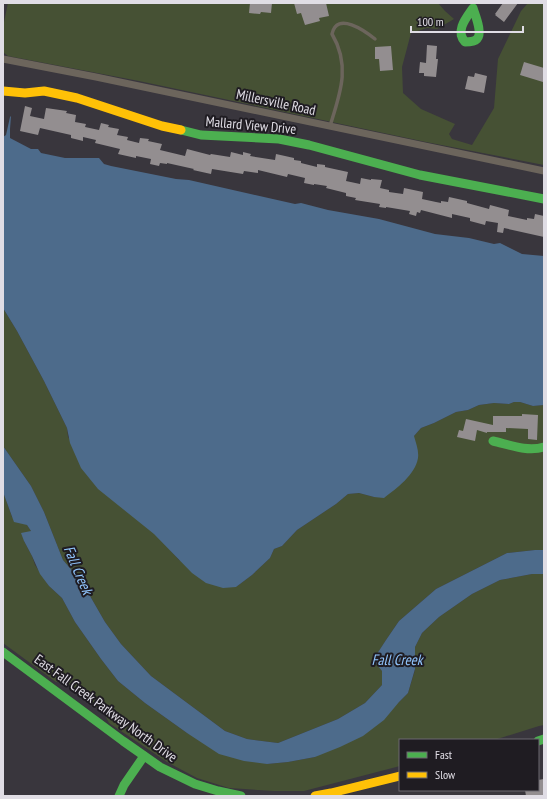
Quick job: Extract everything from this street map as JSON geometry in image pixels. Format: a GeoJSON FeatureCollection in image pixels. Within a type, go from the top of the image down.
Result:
{"type":"FeatureCollection","features":[{"type":"Feature","properties":{"kind":"street","name":"Millersville Road"},"geometry":{"type":"LineString","coordinates":[[3,59],[96,77],[544,171]]}},
{"type":"Feature","properties":{"kind":"street","name":"Mallard View Drive"},"geometry":{"type":"LineString","coordinates":[[3,90],[25,93],[44,91],[77,98],[162,126],[201,135],[278,139],[309,145],[420,175],[544,199]]}},
{"type":"Feature","properties":{"kind":"street"},"geometry":{"type":"LineString","coordinates":[[493,441],[529,449],[544,447]]}},
{"type":"Feature","properties":{"kind":"street","name":"East Fall Creek Parkway North Drive"},"geometry":{"type":"LineString","coordinates":[[3,652],[160,767],[188,781],[218,791],[241,796]]}},
{"type":"Feature","properties":{"kind":"street"},"geometry":{"type":"LineString","coordinates":[[119,796],[124,785],[144,756]]}},
{"type":"Feature","properties":{"kind":"street"},"geometry":{"type":"LineString","coordinates":[[315,796],[399,776]]}},
{"type":"Feature","properties":{"kind":"lane"},"geometry":{"type":"LineString","coordinates":[[330,126],[339,96],[343,73],[340,50],[332,34],[333,32],[336,27],[342,24],[352,25],[375,39]]}},
{"type":"Feature","properties":{"kind":"green space"},"geometry":{"type":"Polygon","coordinates":[[[8,3],[438,3],[454,19],[437,29],[427,28],[411,33],[402,67],[403,93],[421,109],[455,124],[449,134],[452,139],[472,145],[494,108],[498,59],[521,11],[528,3],[544,3],[544,165],[426,142],[139,81],[8,56],[3,52],[3,27],[8,3]]]}},
{"type":"Feature","properties":{"kind":"green space"},"geometry":{"type":"Polygon","coordinates":[[[3,308],[44,381],[67,428],[68,437],[179,560],[236,587],[252,575],[270,558],[274,549],[282,546],[297,530],[336,504],[348,494],[359,493],[374,497],[414,436],[421,428],[456,412],[468,410],[479,405],[494,403],[509,404],[520,402],[533,406],[544,405],[544,550],[507,553],[436,589],[399,621],[374,659],[382,671],[382,685],[365,703],[338,719],[278,743],[247,739],[225,731],[151,676],[121,644],[105,622],[82,582],[63,560],[44,512],[31,486],[3,446],[3,308]]]}},
{"type":"Feature","properties":{"kind":"green space"},"geometry":{"type":"Polygon","coordinates":[[[3,492],[12,517],[27,525],[31,531],[24,541],[35,565],[49,586],[62,598],[75,622],[101,659],[118,681],[145,703],[187,733],[267,764],[315,757],[399,702],[408,693],[415,670],[415,647],[422,633],[439,617],[472,594],[500,580],[532,574],[544,574],[544,725],[497,739],[399,739],[399,766],[304,791],[229,788],[197,778],[167,762],[109,723],[104,713],[66,683],[56,682],[3,643],[3,492]]]}},
{"type":"Feature","properties":{"kind":"water"},"geometry":{"type":"Polygon","coordinates":[[[11,116],[10,138],[31,149],[38,149],[41,153],[65,158],[99,158],[104,164],[111,166],[176,179],[189,180],[295,204],[301,203],[328,210],[379,219],[435,234],[469,238],[494,244],[500,243],[522,254],[544,256],[544,405],[533,406],[520,402],[514,402],[509,404],[494,403],[479,405],[468,410],[456,412],[421,428],[414,436],[418,458],[413,470],[405,481],[384,498],[359,493],[348,494],[336,504],[297,530],[282,546],[274,549],[270,558],[252,575],[236,587],[223,588],[206,583],[192,573],[154,534],[98,489],[81,468],[70,443],[67,428],[44,381],[3,308],[3,137],[6,135],[11,116]]]}},
{"type":"Feature","properties":{"kind":"water","name":"Fall Creek"},"geometry":{"type":"Polygon","coordinates":[[[3,446],[31,486],[44,512],[63,560],[82,582],[105,622],[121,644],[151,676],[225,731],[247,739],[278,743],[338,719],[365,703],[382,685],[382,671],[373,660],[399,621],[436,589],[507,553],[544,550],[544,574],[532,574],[500,580],[472,594],[439,617],[422,633],[415,647],[415,669],[408,693],[384,720],[363,736],[315,757],[267,764],[244,761],[219,754],[187,733],[145,703],[118,681],[101,659],[75,622],[62,598],[49,586],[40,574],[21,533],[31,531],[27,525],[14,522],[3,492],[3,446]]]}},
{"type":"Feature","properties":{"kind":"building"},"geometry":{"type":"Polygon","coordinates":[[[250,3],[272,3],[271,13],[249,13],[250,3]]]}},
{"type":"Feature","properties":{"kind":"building"},"geometry":{"type":"Polygon","coordinates":[[[294,3],[326,3],[329,16],[319,18],[320,21],[305,25],[301,13],[297,14],[294,3]]]}},
{"type":"Feature","properties":{"kind":"building"},"geometry":{"type":"Polygon","coordinates":[[[503,3],[518,3],[504,22],[495,15],[503,3]]]}},
{"type":"Feature","properties":{"kind":"building"},"geometry":{"type":"Polygon","coordinates":[[[427,45],[437,46],[436,59],[438,59],[436,77],[424,76],[424,73],[419,73],[420,62],[426,63],[427,45]]]}},
{"type":"Feature","properties":{"kind":"building"},"geometry":{"type":"Polygon","coordinates":[[[391,46],[393,70],[380,71],[379,59],[375,59],[375,47],[391,46]]]}},
{"type":"Feature","properties":{"kind":"building"},"geometry":{"type":"Polygon","coordinates":[[[524,62],[544,68],[543,82],[520,75],[524,62]]]}},
{"type":"Feature","properties":{"kind":"building"},"geometry":{"type":"Polygon","coordinates":[[[475,73],[487,76],[484,93],[465,89],[468,76],[474,77],[475,73]]]}},
{"type":"Feature","properties":{"kind":"building"},"geometry":{"type":"Polygon","coordinates":[[[25,106],[32,108],[30,116],[44,119],[46,108],[67,111],[66,113],[76,115],[75,122],[86,124],[85,127],[99,130],[101,123],[109,125],[108,127],[119,129],[117,135],[128,137],[127,140],[139,143],[140,138],[149,139],[148,141],[162,144],[160,150],[185,156],[187,149],[210,155],[230,157],[231,152],[243,155],[243,152],[251,154],[250,156],[275,160],[276,154],[294,158],[294,160],[301,161],[301,163],[317,167],[317,164],[325,165],[325,167],[348,172],[346,181],[360,184],[361,178],[382,180],[380,188],[389,190],[389,192],[403,194],[404,188],[423,192],[422,199],[441,203],[441,201],[448,202],[449,197],[467,201],[467,203],[489,209],[490,205],[509,210],[508,216],[527,220],[527,218],[534,219],[535,214],[544,216],[544,237],[504,228],[503,233],[497,232],[498,223],[486,221],[485,225],[470,221],[470,218],[452,214],[452,218],[421,210],[420,213],[417,212],[416,216],[409,214],[410,211],[379,207],[380,204],[355,200],[356,198],[346,196],[346,193],[326,188],[327,186],[304,183],[305,178],[288,174],[287,177],[258,170],[258,173],[244,171],[243,174],[212,169],[211,174],[167,163],[160,163],[159,166],[150,164],[151,159],[136,156],[136,158],[118,154],[120,149],[95,143],[96,140],[83,137],[83,141],[71,138],[71,135],[40,128],[38,135],[20,131],[25,106]]]}},
{"type":"Feature","properties":{"kind":"building"},"geometry":{"type":"Polygon","coordinates":[[[522,414],[538,415],[537,440],[528,439],[528,429],[506,428],[506,432],[487,433],[477,430],[475,441],[457,437],[459,430],[463,431],[466,419],[493,425],[493,416],[522,416],[522,414]]]}},
{"type":"Feature","properties":{"kind":"building"},"geometry":{"type":"Polygon","coordinates":[[[544,779],[544,796],[526,796],[525,791],[539,791],[539,780],[544,779]]]}},
{"type":"Feature","properties":{"kind":"traffic: fast"},"geometry":{"type":"LineString","coordinates":[[473,8],[478,24],[479,36],[474,41],[465,42],[462,38],[461,29],[473,8]]}},
{"type":"Feature","properties":{"kind":"traffic: fast"},"geometry":{"type":"LineString","coordinates":[[181,130],[201,135],[279,139],[309,145],[420,175],[544,199]]}},
{"type":"Feature","properties":{"kind":"traffic: fast"},"geometry":{"type":"LineString","coordinates":[[493,441],[531,449],[544,447]]}},
{"type":"Feature","properties":{"kind":"traffic: fast"},"geometry":{"type":"LineString","coordinates":[[3,652],[160,767],[195,784],[241,796]]}},
{"type":"Feature","properties":{"kind":"traffic: fast"},"geometry":{"type":"LineString","coordinates":[[539,741],[544,739]]}},
{"type":"Feature","properties":{"kind":"traffic: fast"},"geometry":{"type":"LineString","coordinates":[[119,796],[124,785],[144,756]]}},
{"type":"Feature","properties":{"kind":"traffic: slow"},"geometry":{"type":"LineString","coordinates":[[3,91],[25,93],[44,91],[77,98],[162,126],[181,130]]}},
{"type":"Feature","properties":{"kind":"traffic: slow"},"geometry":{"type":"LineString","coordinates":[[315,796],[399,776]]}}]}
